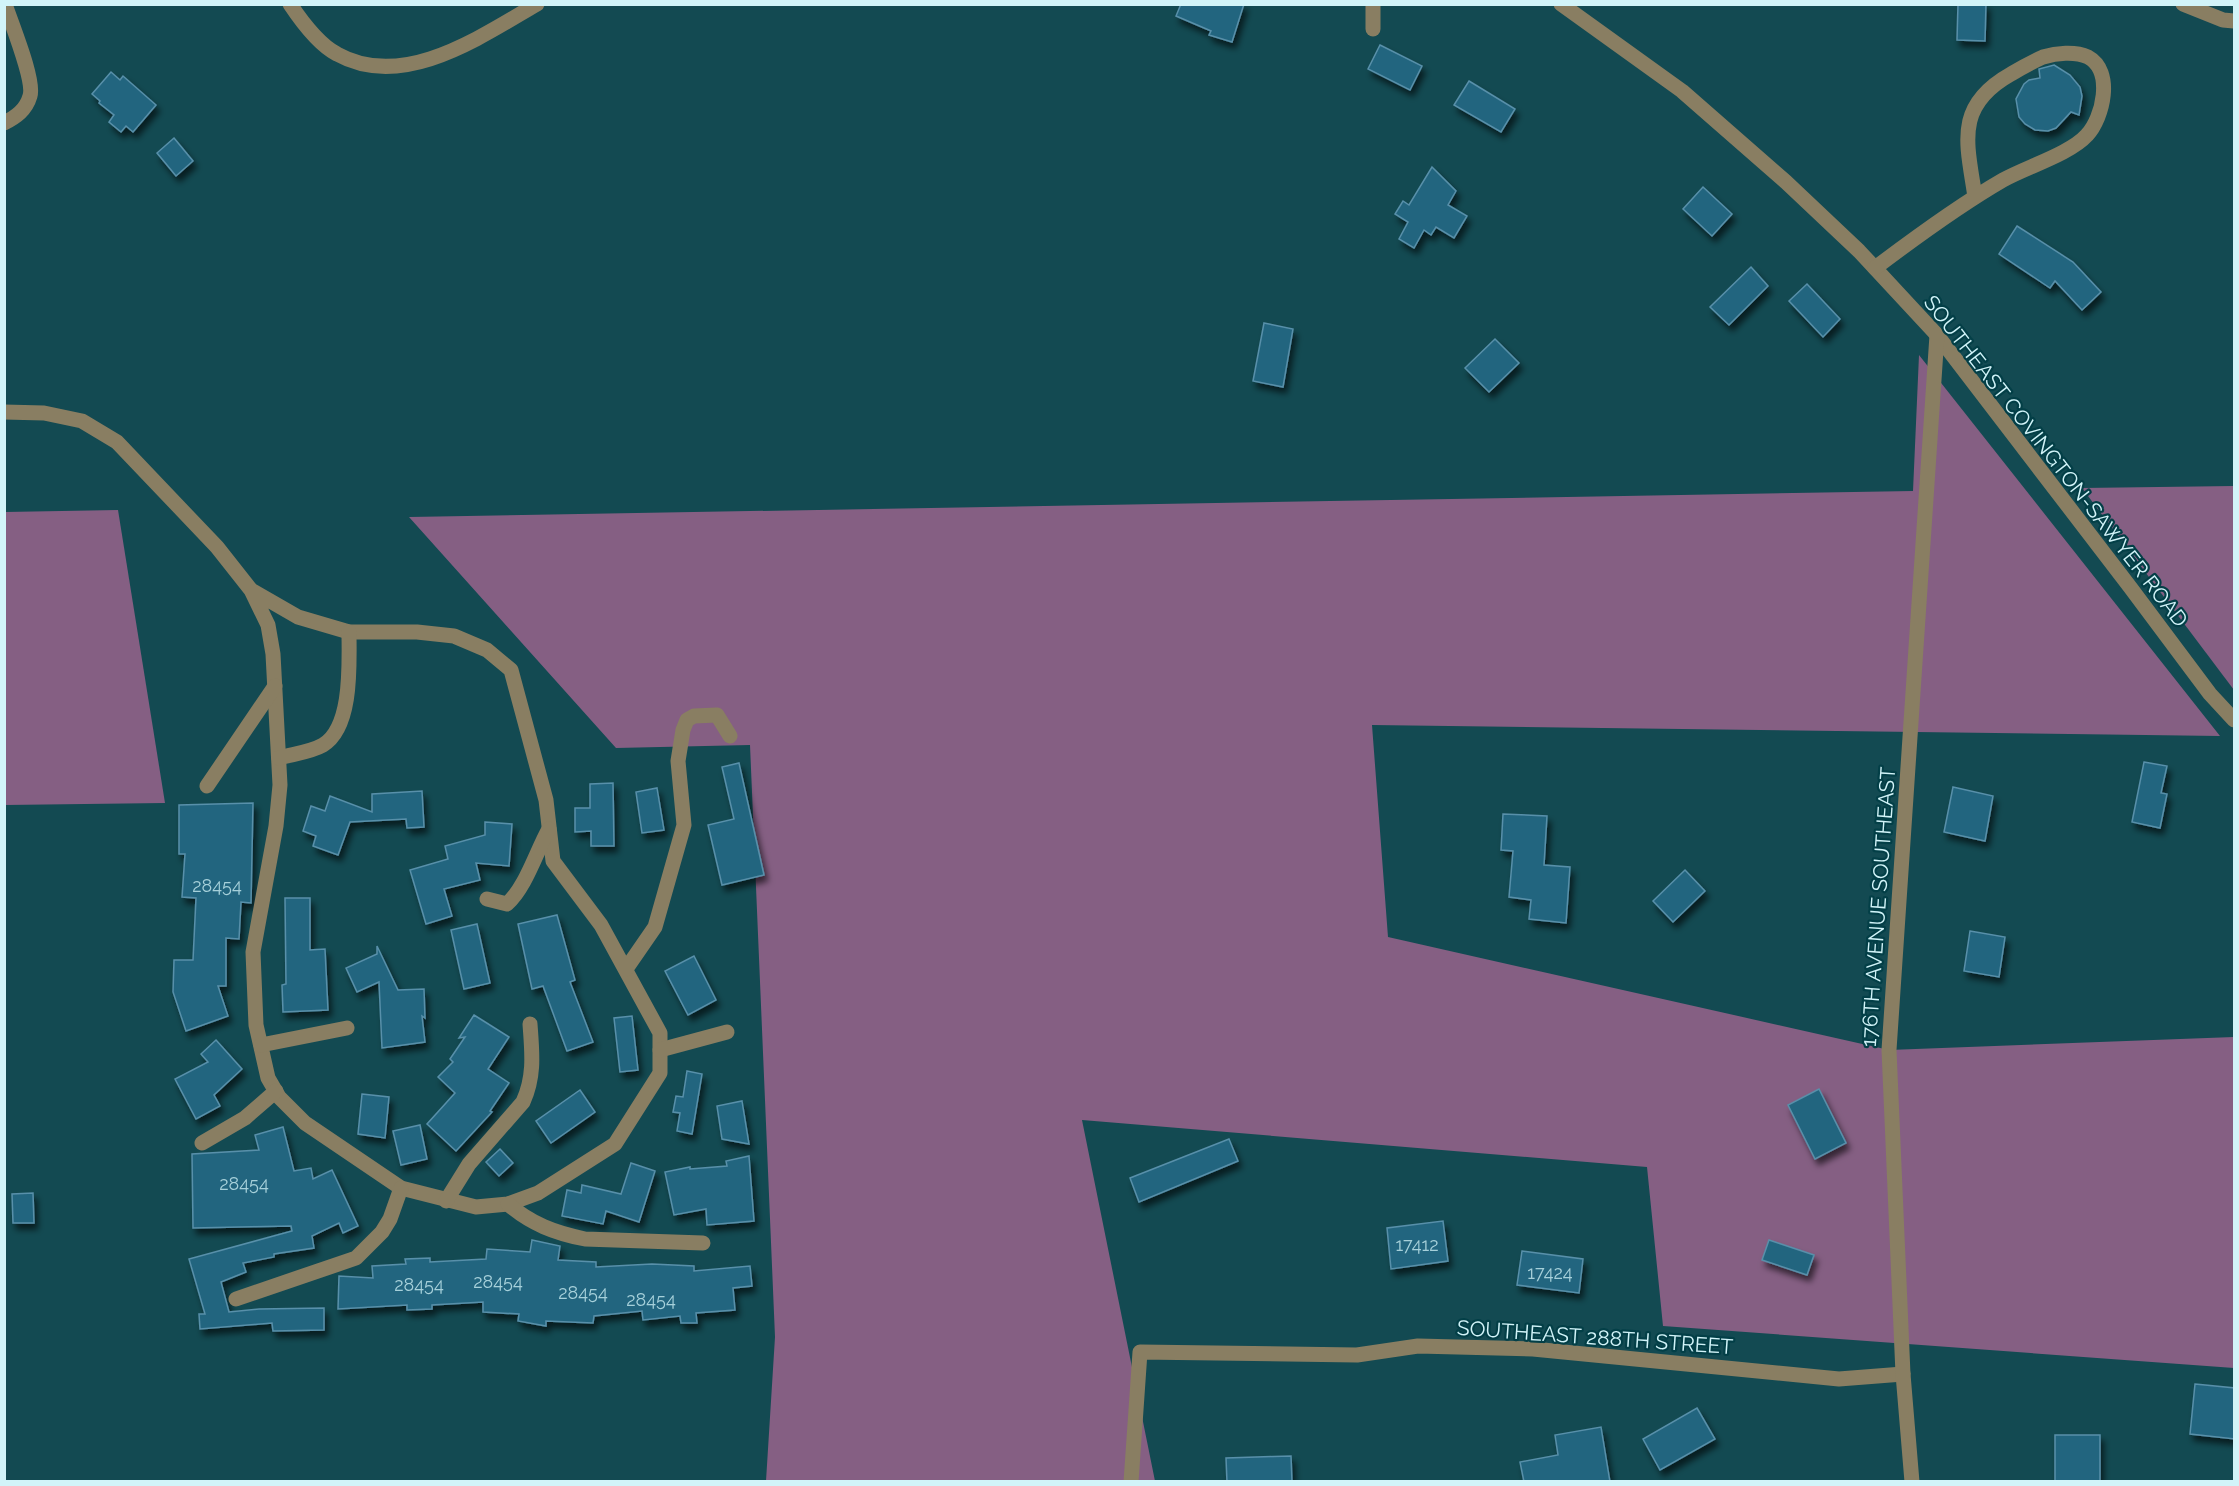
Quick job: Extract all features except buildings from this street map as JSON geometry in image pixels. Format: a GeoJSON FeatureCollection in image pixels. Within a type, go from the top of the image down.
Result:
{"type":"FeatureCollection","features":[{"type":"Feature","properties":{"kind":"street"},"geometry":{"type":"LineString","coordinates":[[4,123],[19,116],[31,96],[30,79],[5,4]]}},
{"type":"Feature","properties":{"kind":"street"},"geometry":{"type":"LineString","coordinates":[[290,4],[320,41],[337,54],[358,63],[385,67],[406,66],[434,58],[537,4]]}},
{"type":"Feature","properties":{"kind":"street"},"geometry":{"type":"LineString","coordinates":[[1372,4],[1373,29]]}},
{"type":"Feature","properties":{"kind":"street","name":"SOUTHEAST COVINGTON-SAWYER ROAD"},"geometry":{"type":"LineString","coordinates":[[1562,4],[1682,91],[1786,182],[1875,268],[1937,335],[2210,694],[2235,720]]}},
{"type":"Feature","properties":{"kind":"street"},"geometry":{"type":"LineString","coordinates":[[2183,4],[2229,20]]}},
{"type":"Feature","properties":{"kind":"street"},"geometry":{"type":"LineString","coordinates":[[1875,268],[1975,197],[2005,179],[2072,146],[2087,135],[2100,115],[2103,98],[2103,81],[2094,62],[2078,54],[2052,54],[2004,78],[1981,96],[1976,103],[1969,127],[1968,143],[1975,197]]}},
{"type":"Feature","properties":{"kind":"street","name":"176TH AVENUE SOUTHEAST"},"geometry":{"type":"LineString","coordinates":[[1912,1482],[1903,1374],[1889,1050],[1937,335]]}},
{"type":"Feature","properties":{"kind":"street"},"geometry":{"type":"LineString","coordinates":[[4,411],[44,412],[82,421],[117,442],[217,547],[251,590],[268,625],[273,654],[280,785],[276,826],[253,952],[256,1025],[268,1078],[276,1091],[305,1123],[400,1188],[476,1207],[508,1204],[538,1193],[615,1144],[660,1073],[660,1033],[601,925],[553,861],[546,800],[511,670],[488,650],[454,636],[417,632],[349,632],[298,617],[251,590]]}},
{"type":"Feature","properties":{"kind":"street"},"geometry":{"type":"LineString","coordinates":[[279,758],[323,745],[337,732],[346,705],[349,632]]}},
{"type":"Feature","properties":{"kind":"street"},"geometry":{"type":"LineString","coordinates":[[207,786],[275,686]]}},
{"type":"Feature","properties":{"kind":"street"},"geometry":{"type":"LineString","coordinates":[[626,969],[655,927],[684,825],[678,761],[687,720],[694,716],[717,715],[730,736]]}},
{"type":"Feature","properties":{"kind":"street"},"geometry":{"type":"LineString","coordinates":[[487,899],[507,904],[514,897],[525,881],[549,829]]}},
{"type":"Feature","properties":{"kind":"street"},"geometry":{"type":"LineString","coordinates":[[446,1201],[469,1164],[523,1102],[528,1091],[532,1069],[530,1024]]}},
{"type":"Feature","properties":{"kind":"street"},"geometry":{"type":"LineString","coordinates":[[261,1045],[347,1028]]}},
{"type":"Feature","properties":{"kind":"street"},"geometry":{"type":"LineString","coordinates":[[660,1050],[728,1032]]}},
{"type":"Feature","properties":{"kind":"street"},"geometry":{"type":"LineString","coordinates":[[202,1143],[245,1118],[276,1091]]}},
{"type":"Feature","properties":{"kind":"street"},"geometry":{"type":"LineString","coordinates":[[236,1299],[356,1258],[382,1233],[390,1219],[400,1188]]}},
{"type":"Feature","properties":{"kind":"street"},"geometry":{"type":"LineString","coordinates":[[508,1204],[538,1225],[569,1236],[585,1239],[703,1243]]}},
{"type":"Feature","properties":{"kind":"street","name":"SOUTHEAST 288TH STREET"},"geometry":{"type":"LineString","coordinates":[[1131,1482],[1140,1352],[1357,1355],[1418,1346],[1513,1349],[1839,1379],[1903,1374]]}},
{"type":"Feature","properties":{"kind":"shaded area"},"geometry":{"type":"Polygon","coordinates":[[[1919,355],[2220,736],[1372,725],[1388,937],[1889,1050],[2234,1037],[2234,1368],[1663,1326],[1647,1167],[1082,1120],[1155,1481],[766,1481],[775,1337],[750,745],[616,748],[409,517],[1913,491],[1919,355]]]}},
{"type":"Feature","properties":{"kind":"shaded area"},"geometry":{"type":"Polygon","coordinates":[[[2234,486],[2234,690],[2082,488],[2234,486]]]}},
{"type":"Feature","properties":{"kind":"shaded area"},"geometry":{"type":"Polygon","coordinates":[[[118,510],[165,803],[5,805],[5,512],[118,510]]]}}]}
